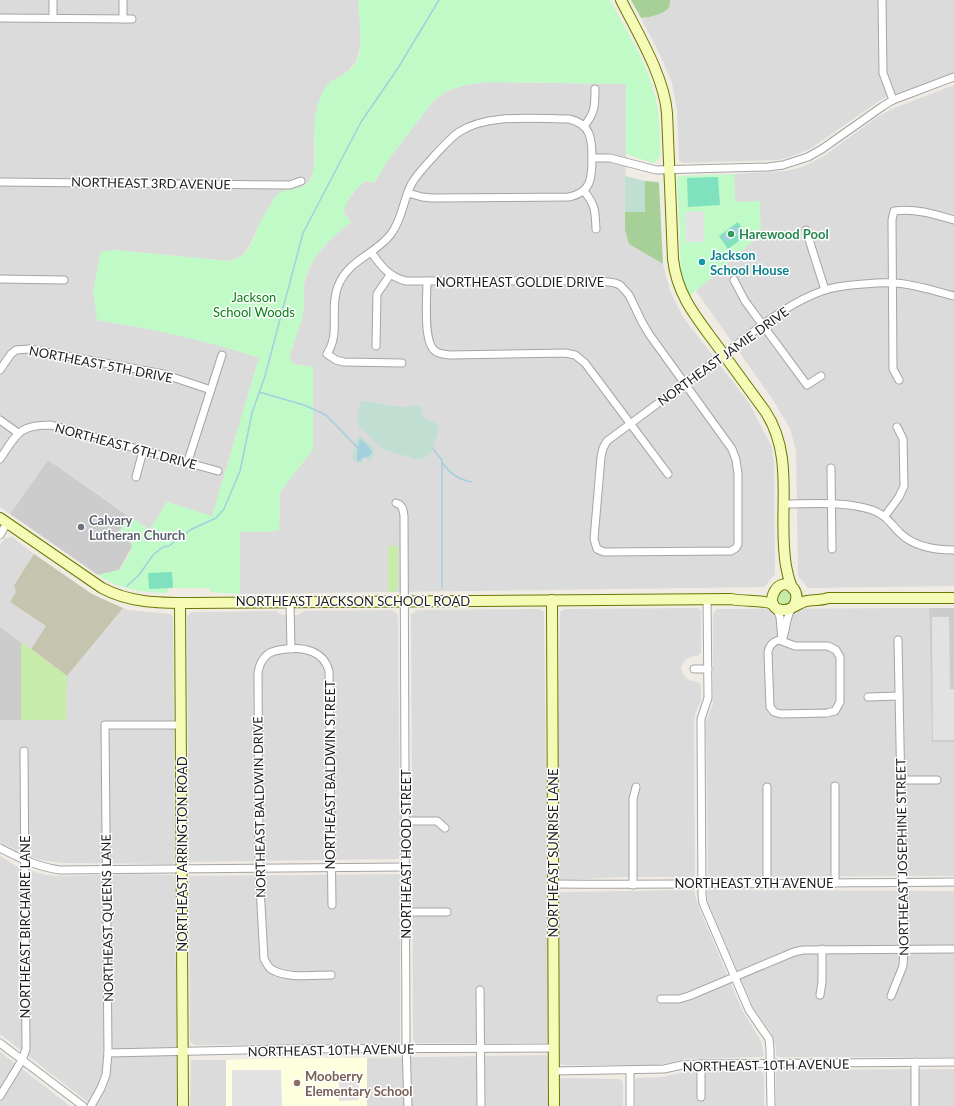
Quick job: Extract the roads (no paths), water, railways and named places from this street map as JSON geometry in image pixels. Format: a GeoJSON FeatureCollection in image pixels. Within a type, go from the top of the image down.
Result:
{"type":"FeatureCollection","features":[{"type":"Feature","properties":{"kind":"street"},"geometry":{"type":"LineString","coordinates":[[53,0],[53,18]]}},
{"type":"Feature","properties":{"kind":"street"},"geometry":{"type":"LineString","coordinates":[[123,0],[123,18]]}},
{"type":"Feature","properties":{"kind":"street"},"geometry":{"type":"LineString","coordinates":[[621,0],[659,78],[667,106],[672,255],[677,282],[688,306],[765,411],[777,434],[782,460],[784,557],[780,580],[772,596],[780,617],[782,640]]}},
{"type":"Feature","properties":{"kind":"street"},"geometry":{"type":"LineString","coordinates":[[882,0],[883,69],[893,100]]}},
{"type":"Feature","properties":{"kind":"street"},"geometry":{"type":"LineString","coordinates":[[0,18],[132,19]]}},
{"type":"Feature","properties":{"kind":"street"},"geometry":{"type":"LineString","coordinates":[[592,158],[610,158],[648,169],[669,170],[768,167],[796,161],[808,157],[822,149],[893,100],[954,78]]}},
{"type":"Feature","properties":{"kind":"street"},"geometry":{"type":"LineString","coordinates":[[584,126],[593,114],[595,89]]}},
{"type":"Feature","properties":{"kind":"street"},"geometry":{"type":"LineString","coordinates":[[402,363],[344,362],[336,360],[327,354],[334,334],[335,299],[339,284],[351,267],[384,242],[394,230],[401,216],[408,193],[419,173],[459,132],[486,121],[498,119],[569,119],[584,126],[592,140],[592,176],[584,191],[576,195],[567,197],[432,198],[408,193]]}},
{"type":"Feature","properties":{"kind":"street","name":"NORTHEAST 3RD AVENUE"},"geometry":{"type":"LineString","coordinates":[[0,182],[290,185],[301,181]]}},
{"type":"Feature","properties":{"kind":"street"},"geometry":{"type":"LineString","coordinates":[[584,191],[592,201],[595,208],[596,229]]}},
{"type":"Feature","properties":{"kind":"street"},"geometry":{"type":"LineString","coordinates":[[899,380],[893,369],[892,220],[894,211],[920,210],[954,220]]}},
{"type":"Feature","properties":{"kind":"street"},"geometry":{"type":"LineString","coordinates":[[806,230],[825,290]]}},
{"type":"Feature","properties":{"kind":"street"},"geometry":{"type":"LineString","coordinates":[[371,252],[380,265],[390,275],[377,294],[376,346]]}},
{"type":"Feature","properties":{"kind":"street","name":"NORTHEAST GOLDIE DRIVE"},"geometry":{"type":"LineString","coordinates":[[390,275],[406,281],[602,281],[615,283],[624,289],[629,295],[649,334],[726,438],[735,454],[738,474],[738,540],[736,548],[728,552],[604,552],[597,549]]}},
{"type":"Feature","properties":{"kind":"street"},"geometry":{"type":"LineString","coordinates":[[0,279],[64,280]]}},
{"type":"Feature","properties":{"kind":"street"},"geometry":{"type":"LineString","coordinates":[[734,280],[745,300],[807,385],[821,376]]}},
{"type":"Feature","properties":{"kind":"street"},"geometry":{"type":"LineString","coordinates":[[427,281],[427,333],[429,342],[433,349],[440,354],[449,355],[565,353],[575,355],[585,363],[668,474]]}},
{"type":"Feature","properties":{"kind":"street","name":"NORTHEAST JAMIE DRIVE"},"geometry":{"type":"LineString","coordinates":[[597,549],[594,539],[601,457],[603,448],[607,441],[763,324],[796,304],[825,290],[851,285],[893,282],[915,285],[954,296]]}},
{"type":"Feature","properties":{"kind":"street","name":"NORTHEAST 5TH DRIVE"},"geometry":{"type":"LineString","coordinates":[[0,370],[11,354],[16,350],[29,349],[163,374],[211,390]]}},
{"type":"Feature","properties":{"kind":"street"},"geometry":{"type":"LineString","coordinates":[[187,464],[222,355]]}},
{"type":"Feature","properties":{"kind":"street"},"geometry":{"type":"LineString","coordinates":[[0,420],[18,433],[0,458]]}},
{"type":"Feature","properties":{"kind":"street","name":"NORTHEAST 6TH DRIVE"},"geometry":{"type":"LineString","coordinates":[[18,433],[26,428],[36,425],[51,425],[187,464],[218,471]]}},
{"type":"Feature","properties":{"kind":"street"},"geometry":{"type":"LineString","coordinates":[[885,516],[899,497],[904,486],[903,439],[898,427]]}},
{"type":"Feature","properties":{"kind":"street"},"geometry":{"type":"LineString","coordinates":[[136,477],[143,451]]}},
{"type":"Feature","properties":{"kind":"street"},"geometry":{"type":"LineString","coordinates":[[831,468],[832,549]]}},
{"type":"Feature","properties":{"kind":"street","name":"NORTHEAST HOOD STREET"},"geometry":{"type":"LineString","coordinates":[[396,503],[400,504],[403,508],[404,516],[408,1106]]}},
{"type":"Feature","properties":{"kind":"street"},"geometry":{"type":"LineString","coordinates":[[783,504],[851,505],[872,510],[885,516],[901,534],[913,543],[928,548],[954,550]]}},
{"type":"Feature","properties":{"kind":"street"},"geometry":{"type":"LineString","coordinates":[[0,535],[4,520]]}},
{"type":"Feature","properties":{"kind":"street","name":"NORTHEAST JACKSON SCHOOL ROAD"},"geometry":{"type":"LineString","coordinates":[[4,520],[83,576],[107,591],[141,601],[180,603],[731,599],[741,601],[763,601],[775,606]]}},
{"type":"Feature","properties":{"kind":"street"},"geometry":{"type":"LineString","coordinates":[[782,640],[786,632],[787,616],[797,599],[789,580],[784,557]]}},
{"type":"Feature","properties":{"kind":"street"},"geometry":{"type":"LineString","coordinates":[[776,588],[780,586],[787,586],[802,594],[822,594],[828,598]]}},
{"type":"Feature","properties":{"kind":"street","name":"NORTHEAST JACKSON SCHOOL ROAD"},"geometry":{"type":"LineString","coordinates":[[731,599],[742,596],[762,594],[776,588]]}},
{"type":"Feature","properties":{"kind":"street"},"geometry":{"type":"LineString","coordinates":[[775,606],[784,610],[806,601],[822,601],[828,598],[954,598]]}},
{"type":"Feature","properties":{"kind":"street"},"geometry":{"type":"LineString","coordinates":[[707,599],[707,702],[701,719],[703,902],[749,1010],[767,1036],[771,1064],[771,1106]]}},
{"type":"Feature","properties":{"kind":"street","name":"NORTHEAST SUNRISE LANE"},"geometry":{"type":"LineString","coordinates":[[552,600],[554,1106]]}},
{"type":"Feature","properties":{"kind":"street"},"geometry":{"type":"LineString","coordinates":[[290,602],[291,649]]}},
{"type":"Feature","properties":{"kind":"street","name":"NORTHEAST ARRINGTON ROAD"},"geometry":{"type":"LineString","coordinates":[[180,603],[184,1106]]}},
{"type":"Feature","properties":{"kind":"street"},"geometry":{"type":"LineString","coordinates":[[782,640],[795,646],[828,646],[836,650],[840,657],[840,702],[835,711],[827,713],[780,714],[774,712],[770,707],[768,700],[769,648],[775,641],[782,640]]}},
{"type":"Feature","properties":{"kind":"street","name":"NORTHEAST JOSEPHINE STREET"},"geometry":{"type":"LineString","coordinates":[[891,996],[903,966],[904,949],[898,640]]}},
{"type":"Feature","properties":{"kind":"street","name":"NORTHEAST BALDWIN STREET"},"geometry":{"type":"LineString","coordinates":[[291,649],[314,652],[324,660],[329,671],[332,905]]}},
{"type":"Feature","properties":{"kind":"street","name":"NORTHEAST BALDWIN DRIVE"},"geometry":{"type":"LineString","coordinates":[[291,649],[278,650],[268,654],[261,662],[258,673],[259,868],[262,949],[264,959],[269,968],[277,973],[287,975],[332,975]]}},
{"type":"Feature","properties":{"kind":"street"},"geometry":{"type":"LineString","coordinates":[[694,669],[708,669]]}},
{"type":"Feature","properties":{"kind":"street"},"geometry":{"type":"LineString","coordinates":[[868,697],[899,696]]}},
{"type":"Feature","properties":{"kind":"street","name":"NORTHEAST QUEENS LANE"},"geometry":{"type":"LineString","coordinates":[[91,1106],[106,1075],[108,1053],[105,725],[180,725]]}},
{"type":"Feature","properties":{"kind":"street","name":"NORTHEAST BIRCHAIRE LANE"},"geometry":{"type":"LineString","coordinates":[[0,1096],[22,1060],[26,1049],[24,751]]}},
{"type":"Feature","properties":{"kind":"street"},"geometry":{"type":"LineString","coordinates":[[901,780],[937,780]]}},
{"type":"Feature","properties":{"kind":"street"},"geometry":{"type":"LineString","coordinates":[[835,786],[835,883]]}},
{"type":"Feature","properties":{"kind":"street"},"geometry":{"type":"LineString","coordinates":[[633,885],[633,799],[636,787]]}},
{"type":"Feature","properties":{"kind":"street"},"geometry":{"type":"LineString","coordinates":[[767,787],[767,884]]}},
{"type":"Feature","properties":{"kind":"street"},"geometry":{"type":"LineString","coordinates":[[406,821],[437,822],[445,828]]}},
{"type":"Feature","properties":{"kind":"street"},"geometry":{"type":"LineString","coordinates":[[0,848],[25,861],[47,868],[60,870],[406,868]]}},
{"type":"Feature","properties":{"kind":"street","name":"NORTHEAST 9TH AVENUE"},"geometry":{"type":"LineString","coordinates":[[554,884],[633,885],[702,883],[767,884],[954,882]]}},
{"type":"Feature","properties":{"kind":"street"},"geometry":{"type":"LineString","coordinates":[[406,912],[447,912]]}},
{"type":"Feature","properties":{"kind":"street"},"geometry":{"type":"LineString","coordinates":[[820,995],[822,982],[822,949]]}},
{"type":"Feature","properties":{"kind":"street"},"geometry":{"type":"LineString","coordinates":[[661,999],[678,999],[689,996],[794,952],[803,950],[954,949]]}},
{"type":"Feature","properties":{"kind":"street"},"geometry":{"type":"LineString","coordinates":[[480,990],[481,1106]]}},
{"type":"Feature","properties":{"kind":"street"},"geometry":{"type":"LineString","coordinates":[[0,1043],[83,1106]]}},
{"type":"Feature","properties":{"kind":"street","name":"NORTHEAST 10TH AVENUE"},"geometry":{"type":"LineString","coordinates":[[108,1053],[285,1049],[554,1048]]}},
{"type":"Feature","properties":{"kind":"street"},"geometry":{"type":"LineString","coordinates":[[915,1062],[915,1106]]}},
{"type":"Feature","properties":{"kind":"street","name":"NORTHEAST 10TH AVENUE"},"geometry":{"type":"LineString","coordinates":[[554,1071],[664,1069],[682,1065],[701,1064],[954,1062]]}},
{"type":"Feature","properties":{"kind":"street"},"geometry":{"type":"LineString","coordinates":[[701,1064],[701,1097]]}},
{"type":"Feature","properties":{"kind":"street"},"geometry":{"type":"LineString","coordinates":[[630,1070],[630,1106]]}},
{"type":"Feature","properties":{"kind":"water","name":"Harewood Pool"},"geometry":{"type":"Polygon","coordinates":[[[736,226],[740,233],[727,242],[722,236],[736,226]]]}},
{"type":"Feature","properties":{"kind":"water"},"geometry":{"type":"Polygon","coordinates":[[[360,439],[372,452],[369,456],[361,459],[362,461],[357,461],[357,453],[360,439]]]}},
{"type":"Feature","properties":{"kind":"waterway"},"geometry":{"type":"LineString","coordinates":[[127,586],[139,575],[153,555],[163,547],[169,546],[190,530],[216,518],[224,509],[240,471],[252,413],[265,376],[303,233],[361,122],[398,68],[439,0]]}},
{"type":"Feature","properties":{"kind":"waterway"},"geometry":{"type":"LineString","coordinates":[[259,392],[304,405],[326,415],[359,449]]}},
{"type":"Feature","properties":{"kind":"waterway"},"geometry":{"type":"LineString","coordinates":[[433,449],[442,460],[442,588]]}},
{"type":"Feature","properties":{"kind":"waterway"},"geometry":{"type":"LineString","coordinates":[[442,462],[455,475],[463,480],[472,482]]}},
{"type":"Feature","properties":{"kind":"place","name":"Harewood Pool"},"geometry":{"type":"Point","coordinates":[731,234]}},
{"type":"Feature","properties":{"kind":"place","name":"Jackson School House"},"geometry":{"type":"Point","coordinates":[702,262]}},
{"type":"Feature","properties":{"kind":"place","name":"Calvary Lutheran Church"},"geometry":{"type":"Point","coordinates":[81,527]}},
{"type":"Feature","properties":{"kind":"place","name":"Mooberry Elementary School"},"geometry":{"type":"Point","coordinates":[297,1083]}},
{"type":"Feature","properties":{"kind":"park label","name":"Jackson School Woods"},"geometry":{"type":"Point","coordinates":[254,304]}}]}
